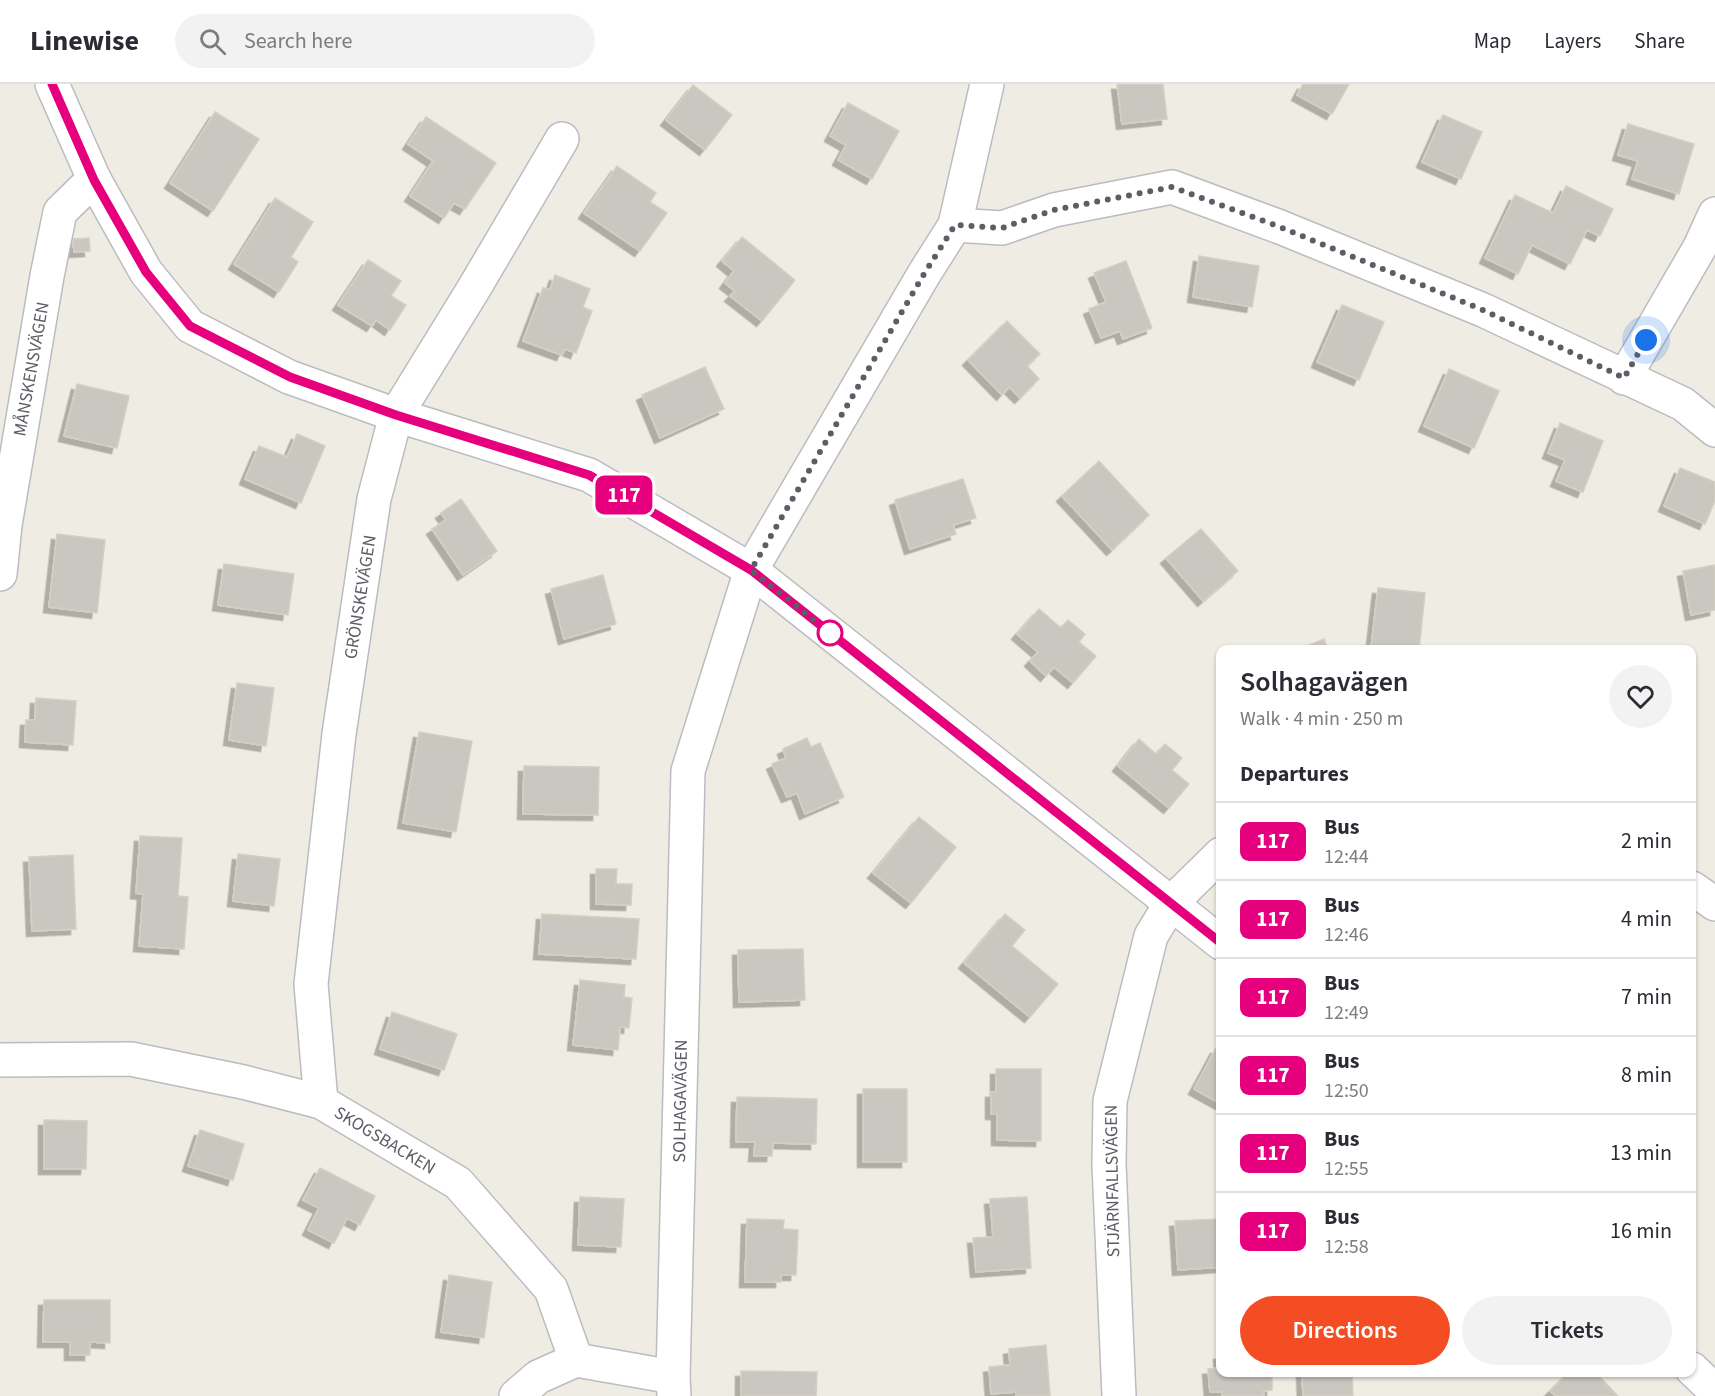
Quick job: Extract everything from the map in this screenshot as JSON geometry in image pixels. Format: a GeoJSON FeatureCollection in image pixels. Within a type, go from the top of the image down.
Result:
{"type":"FeatureCollection","features":[{"type":"Feature","properties":{"kind":"street"},"geometry":{"type":"LineString","coordinates":[[52,84],[94,180],[146,272],[190,326],[290,377],[396,415],[589,475],[751,570],[1216,939]]}},
{"type":"Feature","properties":{"kind":"street","name":"SOLHAGAVÄGEN"},"geometry":{"type":"LineString","coordinates":[[674,1387],[688,771],[751,570],[955,225],[987,84]]}},
{"type":"Feature","properties":{"kind":"street","name":"GRÖNSKEVÄGEN"},"geometry":{"type":"LineString","coordinates":[[321,1102],[311,984],[339,734],[374,499],[396,415],[562,139]]}},
{"type":"Feature","properties":{"kind":"street","name":"MÅNSKENSVÄGEN"},"geometry":{"type":"LineString","coordinates":[[0,574],[2,524],[60,212],[94,180]]}},
{"type":"Feature","properties":{"kind":"street"},"geometry":{"type":"LineString","coordinates":[[955,225],[1002,228],[1054,210],[1172,187],[1280,227],[1483,310],[1683,404],[1715,430]]}},
{"type":"Feature","properties":{"kind":"street"},"geometry":{"type":"LineString","coordinates":[[1624,378],[1700,247],[1715,214]]}},
{"type":"Feature","properties":{"kind":"street","name":"STJÄRNFALLSVÄGEN"},"geometry":{"type":"LineString","coordinates":[[1119,1396],[1109,1164],[1110,1101],[1151,936],[1171,903],[1216,859]]}},
{"type":"Feature","properties":{"kind":"street"},"geometry":{"type":"LineString","coordinates":[[1696,891],[1715,904]]}},
{"type":"Feature","properties":{"kind":"street","name":"SKOGSBACKEN"},"geometry":{"type":"LineString","coordinates":[[0,1060],[131,1059],[243,1082],[321,1102],[458,1183],[551,1289],[576,1360]]}},
{"type":"Feature","properties":{"kind":"street"},"geometry":{"type":"LineString","coordinates":[[516,1396],[538,1377],[576,1360],[674,1387]]}},
{"type":"Feature","properties":{"kind":"street"},"geometry":{"type":"LineString","coordinates":[[1696,1373],[1715,1391]]}},
{"type":"Feature","properties":{"kind":"building"},"geometry":{"type":"Polygon","coordinates":[[[1117,84],[1163,84],[1167,119],[1122,124],[1117,84]]]}},
{"type":"Feature","properties":{"kind":"building"},"geometry":{"type":"Polygon","coordinates":[[[1303,84],[1349,84],[1332,114],[1297,95],[1303,84]]]}},
{"type":"Feature","properties":{"kind":"building"},"geometry":{"type":"Polygon","coordinates":[[[693,85],[732,115],[705,150],[666,120],[693,85]]]}},
{"type":"Feature","properties":{"kind":"building"},"geometry":{"type":"Polygon","coordinates":[[[848,103],[899,131],[872,179],[838,160],[846,145],[830,136],[848,103]]]}},
{"type":"Feature","properties":{"kind":"building"},"geometry":{"type":"Polygon","coordinates":[[[215,112],[259,139],[213,211],[170,183],[215,112]]]}},
{"type":"Feature","properties":{"kind":"building"},"geometry":{"type":"Polygon","coordinates":[[[1443,115],[1482,132],[1461,179],[1422,162],[1443,115]]]}},
{"type":"Feature","properties":{"kind":"building"},"geometry":{"type":"Polygon","coordinates":[[[426,117],[496,163],[465,209],[454,203],[444,218],[410,196],[433,161],[408,144],[426,117]]]}},
{"type":"Feature","properties":{"kind":"building"},"geometry":{"type":"Polygon","coordinates":[[[1628,124],[1694,144],[1679,194],[1632,179],[1638,161],[1618,155],[1628,124]]]}},
{"type":"Feature","properties":{"kind":"building"},"geometry":{"type":"Polygon","coordinates":[[[617,166],[656,193],[650,202],[667,213],[640,251],[584,213],[617,166]]]}},
{"type":"Feature","properties":{"kind":"building"},"geometry":{"type":"Polygon","coordinates":[[[1566,186],[1613,209],[1600,236],[1587,230],[1570,264],[1532,245],[1518,274],[1485,258],[1515,195],[1553,213],[1566,186]]]}},
{"type":"Feature","properties":{"kind":"building"},"geometry":{"type":"Polygon","coordinates":[[[275,198],[313,222],[291,257],[298,262],[279,292],[234,264],[275,198]]]}},
{"type":"Feature","properties":{"kind":"building"},"geometry":{"type":"Polygon","coordinates":[[[742,237],[795,280],[762,321],[730,296],[735,291],[725,283],[734,271],[722,261],[742,237]]]}},
{"type":"Feature","properties":{"kind":"building"},"geometry":{"type":"Polygon","coordinates":[[[89,238],[90,251],[74,252],[73,239],[89,238]]]}},
{"type":"Feature","properties":{"kind":"building"},"geometry":{"type":"Polygon","coordinates":[[[1199,256],[1259,266],[1252,307],[1193,297],[1199,256]]]}},
{"type":"Feature","properties":{"kind":"building"},"geometry":{"type":"Polygon","coordinates":[[[368,260],[401,281],[391,296],[406,305],[390,330],[376,320],[372,326],[338,305],[368,260]]]}},
{"type":"Feature","properties":{"kind":"building"},"geometry":{"type":"Polygon","coordinates":[[[1126,261],[1152,328],[1123,339],[1120,331],[1101,338],[1089,309],[1106,302],[1094,273],[1126,261]]]}},
{"type":"Feature","properties":{"kind":"building"},"geometry":{"type":"Polygon","coordinates":[[[555,275],[590,289],[583,307],[592,311],[576,353],[565,349],[562,355],[523,341],[543,288],[550,290],[555,275]]]}},
{"type":"Feature","properties":{"kind":"building"},"geometry":{"type":"Polygon","coordinates":[[[1342,305],[1384,322],[1359,380],[1317,362],[1342,305]]]}},
{"type":"Feature","properties":{"kind":"building"},"geometry":{"type":"Polygon","coordinates":[[[1007,321],[1040,354],[1027,366],[1039,379],[1020,398],[1009,387],[1002,395],[968,360],[1007,321]]]}},
{"type":"Feature","properties":{"kind":"building"},"geometry":{"type":"Polygon","coordinates":[[[705,367],[724,409],[660,438],[642,395],[705,367]]]}},
{"type":"Feature","properties":{"kind":"building"},"geometry":{"type":"Polygon","coordinates":[[[1449,369],[1499,391],[1474,448],[1424,426],[1449,369]]]}},
{"type":"Feature","properties":{"kind":"building"},"geometry":{"type":"Polygon","coordinates":[[[77,384],[129,396],[117,448],[64,436],[77,384]]]}},
{"type":"Feature","properties":{"kind":"building"},"geometry":{"type":"Polygon","coordinates":[[[1560,423],[1603,441],[1583,492],[1556,481],[1565,460],[1548,453],[1560,423]]]}},
{"type":"Feature","properties":{"kind":"building"},"geometry":{"type":"Polygon","coordinates":[[[297,434],[325,446],[301,503],[245,479],[259,446],[287,457],[297,434]]]}},
{"type":"Feature","properties":{"kind":"building"},"geometry":{"type":"Polygon","coordinates":[[[1099,461],[1149,515],[1112,550],[1062,496],[1099,461]]]}},
{"type":"Feature","properties":{"kind":"building"},"geometry":{"type":"Polygon","coordinates":[[[1680,468],[1715,482],[1715,501],[1705,524],[1664,506],[1680,468]]]}},
{"type":"Feature","properties":{"kind":"building"},"geometry":{"type":"Polygon","coordinates":[[[963,479],[976,518],[953,525],[956,534],[910,549],[895,500],[963,479]]]}},
{"type":"Feature","properties":{"kind":"building"},"geometry":{"type":"Polygon","coordinates":[[[461,499],[497,551],[463,575],[432,529],[446,520],[441,513],[461,499]]]}},
{"type":"Feature","properties":{"kind":"building"},"geometry":{"type":"Polygon","coordinates":[[[1201,529],[1238,571],[1203,601],[1166,558],[1201,529]]]}},
{"type":"Feature","properties":{"kind":"building"},"geometry":{"type":"Polygon","coordinates":[[[57,534],[105,540],[97,613],[49,607],[57,534]]]}},
{"type":"Feature","properties":{"kind":"building"},"geometry":{"type":"Polygon","coordinates":[[[224,564],[294,574],[288,615],[218,605],[224,564]]]}},
{"type":"Feature","properties":{"kind":"building"},"geometry":{"type":"Polygon","coordinates":[[[1715,565],[1715,610],[1691,615],[1683,571],[1715,565]]]}},
{"type":"Feature","properties":{"kind":"building"},"geometry":{"type":"Polygon","coordinates":[[[603,575],[616,624],[564,639],[551,589],[603,575]]]}},
{"type":"Feature","properties":{"kind":"building"},"geometry":{"type":"Polygon","coordinates":[[[1378,588],[1425,593],[1420,645],[1371,645],[1378,588]]]}},
{"type":"Feature","properties":{"kind":"building"},"geometry":{"type":"Polygon","coordinates":[[[1039,609],[1061,628],[1068,620],[1085,634],[1079,642],[1096,656],[1073,683],[1054,667],[1046,676],[1030,661],[1038,652],[1017,634],[1039,609]]]}},
{"type":"Feature","properties":{"kind":"building"},"geometry":{"type":"Polygon","coordinates":[[[1324,639],[1326,645],[1309,645],[1324,639]]]}},
{"type":"Feature","properties":{"kind":"building"},"geometry":{"type":"Polygon","coordinates":[[[237,683],[274,688],[266,746],[229,740],[237,683]]]}},
{"type":"Feature","properties":{"kind":"building"},"geometry":{"type":"Polygon","coordinates":[[[36,698],[76,701],[73,745],[25,742],[26,720],[35,720],[36,698]]]}},
{"type":"Feature","properties":{"kind":"building"},"geometry":{"type":"Polygon","coordinates":[[[419,732],[472,741],[456,832],[403,823],[419,732]]]}},
{"type":"Feature","properties":{"kind":"building"},"geometry":{"type":"Polygon","coordinates":[[[807,738],[811,747],[820,743],[844,797],[805,814],[797,793],[787,797],[772,764],[786,758],[783,749],[807,738]]]}},
{"type":"Feature","properties":{"kind":"building"},"geometry":{"type":"Polygon","coordinates":[[[1139,739],[1156,754],[1165,744],[1182,758],[1172,770],[1189,784],[1169,808],[1118,766],[1139,739]]]}},
{"type":"Feature","properties":{"kind":"building"},"geometry":{"type":"Polygon","coordinates":[[[524,766],[599,767],[598,815],[523,814],[524,766]]]}},
{"type":"Feature","properties":{"kind":"building"},"geometry":{"type":"Polygon","coordinates":[[[919,817],[956,847],[911,903],[873,873],[919,817]]]}},
{"type":"Feature","properties":{"kind":"building"},"geometry":{"type":"Polygon","coordinates":[[[140,836],[182,838],[178,896],[188,897],[184,949],[139,946],[143,894],[136,893],[140,836]]]}},
{"type":"Feature","properties":{"kind":"building"},"geometry":{"type":"Polygon","coordinates":[[[238,854],[280,859],[274,906],[233,901],[238,854]]]}},
{"type":"Feature","properties":{"kind":"building"},"geometry":{"type":"Polygon","coordinates":[[[73,855],[76,929],[32,931],[29,857],[73,855]]]}},
{"type":"Feature","properties":{"kind":"building"},"geometry":{"type":"Polygon","coordinates":[[[596,869],[617,869],[616,884],[632,884],[631,905],[596,904],[596,869]]]}},
{"type":"Feature","properties":{"kind":"building"},"geometry":{"type":"Polygon","coordinates":[[[542,914],[639,919],[636,959],[539,954],[542,914]]]}},
{"type":"Feature","properties":{"kind":"building"},"geometry":{"type":"Polygon","coordinates":[[[1005,914],[1025,930],[1012,946],[1058,984],[1030,1017],[964,963],[1005,914]]]}},
{"type":"Feature","properties":{"kind":"building"},"geometry":{"type":"Polygon","coordinates":[[[803,949],[805,1000],[739,1002],[738,950],[803,949]]]}},
{"type":"Feature","properties":{"kind":"building"},"geometry":{"type":"Polygon","coordinates":[[[580,980],[625,985],[624,997],[632,998],[629,1028],[620,1027],[618,1050],[573,1045],[580,980]]]}},
{"type":"Feature","properties":{"kind":"building"},"geometry":{"type":"Polygon","coordinates":[[[392,1012],[457,1034],[444,1070],[380,1049],[392,1012]]]}},
{"type":"Feature","properties":{"kind":"building"},"geometry":{"type":"Polygon","coordinates":[[[1216,1048],[1216,1101],[1194,1089],[1216,1048]]]}},
{"type":"Feature","properties":{"kind":"building"},"geometry":{"type":"Polygon","coordinates":[[[996,1069],[1041,1069],[1041,1141],[997,1140],[997,1114],[991,1114],[991,1092],[996,1092],[996,1069]]]}},
{"type":"Feature","properties":{"kind":"building"},"geometry":{"type":"Polygon","coordinates":[[[863,1089],[907,1089],[907,1162],[863,1162],[863,1089]]]}},
{"type":"Feature","properties":{"kind":"building"},"geometry":{"type":"Polygon","coordinates":[[[737,1097],[817,1099],[816,1144],[773,1143],[772,1156],[754,1156],[755,1142],[736,1142],[737,1097]]]}},
{"type":"Feature","properties":{"kind":"building"},"geometry":{"type":"Polygon","coordinates":[[[44,1120],[87,1121],[86,1169],[44,1169],[44,1120]]]}},
{"type":"Feature","properties":{"kind":"building"},"geometry":{"type":"Polygon","coordinates":[[[200,1130],[244,1144],[233,1180],[188,1166],[200,1130]]]}},
{"type":"Feature","properties":{"kind":"building"},"geometry":{"type":"Polygon","coordinates":[[[320,1168],[375,1196],[360,1225],[347,1218],[334,1243],[308,1230],[319,1208],[303,1200],[320,1168]]]}},
{"type":"Feature","properties":{"kind":"building"},"geometry":{"type":"Polygon","coordinates":[[[580,1197],[624,1199],[621,1247],[578,1245],[580,1197]]]}},
{"type":"Feature","properties":{"kind":"building"},"geometry":{"type":"Polygon","coordinates":[[[1027,1197],[1031,1268],[976,1272],[973,1238],[993,1237],[990,1199],[1027,1197]]]}},
{"type":"Feature","properties":{"kind":"building"},"geometry":{"type":"Polygon","coordinates":[[[747,1219],[784,1220],[783,1229],[798,1230],[796,1275],[781,1275],[781,1282],[745,1282],[747,1219]]]}},
{"type":"Feature","properties":{"kind":"building"},"geometry":{"type":"Polygon","coordinates":[[[1216,1219],[1216,1267],[1178,1270],[1175,1221],[1216,1219]]]}},
{"type":"Feature","properties":{"kind":"building"},"geometry":{"type":"Polygon","coordinates":[[[449,1275],[492,1282],[484,1338],[441,1332],[449,1275]]]}},
{"type":"Feature","properties":{"kind":"building"},"geometry":{"type":"Polygon","coordinates":[[[44,1300],[110,1300],[110,1343],[90,1342],[90,1355],[70,1355],[70,1342],[43,1342],[44,1300]]]}},
{"type":"Feature","properties":{"kind":"building"},"geometry":{"type":"Polygon","coordinates":[[[1046,1345],[1050,1396],[1016,1396],[1016,1392],[991,1394],[989,1367],[1010,1365],[1009,1349],[1046,1345]]]}},
{"type":"Feature","properties":{"kind":"building"},"geometry":{"type":"Polygon","coordinates":[[[1216,1368],[1216,1377],[1272,1377],[1272,1390],[1263,1391],[1264,1396],[1222,1396],[1222,1392],[1210,1392],[1208,1369],[1216,1368]]]}},
{"type":"Feature","properties":{"kind":"building"},"geometry":{"type":"Polygon","coordinates":[[[741,1371],[817,1372],[816,1396],[741,1396],[741,1371]]]}},
{"type":"Feature","properties":{"kind":"building"},"geometry":{"type":"Polygon","coordinates":[[[1302,1377],[1352,1377],[1353,1396],[1303,1396],[1302,1377]]]}},
{"type":"Feature","properties":{"kind":"building"},"geometry":{"type":"Polygon","coordinates":[[[1564,1377],[1600,1377],[1618,1396],[1556,1396],[1550,1391],[1564,1377]]]}},
{"type":"Feature","properties":{"kind":"bus line","name":"117"},"geometry":{"type":"LineString","coordinates":[[52,84],[94,180],[146,272],[190,326],[290,377],[396,415],[589,475],[751,570],[1216,939]]}},
{"type":"Feature","properties":{"kind":"route"},"geometry":{"type":"LineString","coordinates":[[830,633],[751,570],[955,225],[1002,228],[1054,210],[1172,187],[1280,227],[1483,310],[1624,378],[1646,340]]}}]}
